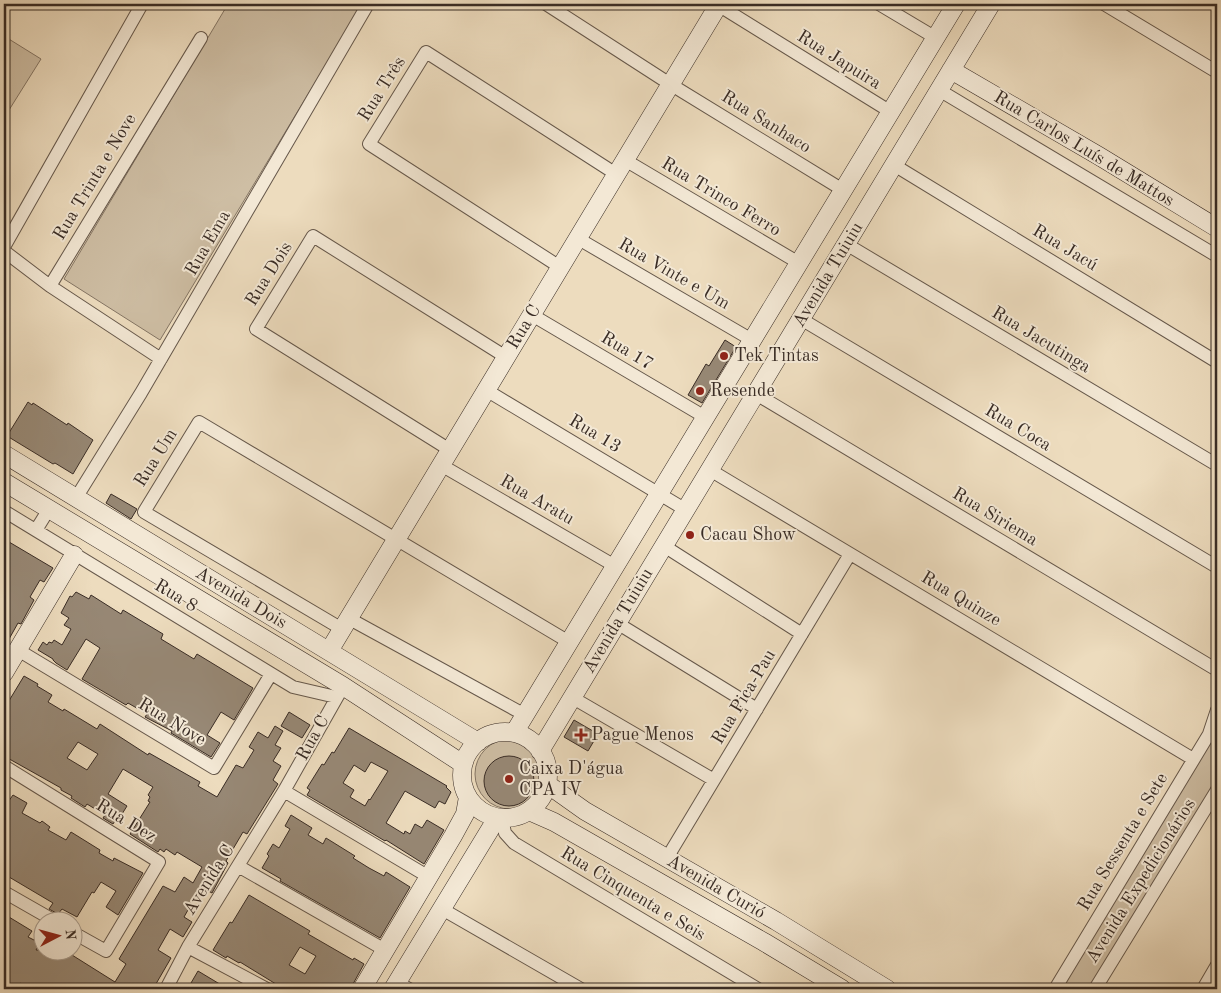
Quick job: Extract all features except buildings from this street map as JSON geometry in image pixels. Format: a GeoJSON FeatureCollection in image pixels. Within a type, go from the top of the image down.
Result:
{"type":"FeatureCollection","features":[{"type":"Feature","properties":{"kind":"main road","name":"Avenida Tuiuiu"},"geometry":{"type":"LineString","coordinates":[[514,733],[956,4]]}},
{"type":"Feature","properties":{"kind":"main road","name":"Avenida Tuiuiu"},"geometry":{"type":"LineString","coordinates":[[540,751],[991,4]]}},
{"type":"Feature","properties":{"kind":"main road","name":"Rua C"},"geometry":{"type":"LineString","coordinates":[[329,651],[718,5]]}},
{"type":"Feature","properties":{"kind":"main road","name":"Rua Carlos Luís de Mattos"},"geometry":{"type":"LineString","coordinates":[[951,70],[1100,156],[1217,228]]}},
{"type":"Feature","properties":{"kind":"main road","name":"Avenida Dois"},"geometry":{"type":"LineString","coordinates":[[4,454],[478,742]]}},
{"type":"Feature","properties":{"kind":"main road","name":"Avenida Dois"},"geometry":{"type":"LineString","coordinates":[[4,482],[340,692],[463,764]]}},
{"type":"Feature","properties":{"kind":"main road"},"geometry":{"type":"LineString","coordinates":[[4,673],[74,555]]}},
{"type":"Feature","properties":{"kind":"main road"},"geometry":{"type":"LineString","coordinates":[[501,732],[514,733],[524,737],[540,751],[546,767],[547,784],[540,799],[529,811],[516,817],[499,818],[480,810],[468,797],[463,787],[463,764],[469,752],[478,742],[489,735],[501,732]]}},
{"type":"Feature","properties":{"kind":"main road","name":"Avenida Curió"},"geometry":{"type":"LineString","coordinates":[[547,784],[585,811],[776,921],[887,989]]}},
{"type":"Feature","properties":{"kind":"main road"},"geometry":{"type":"LineString","coordinates":[[362,989],[465,814],[468,797]]}},
{"type":"Feature","properties":{"kind":"main road","name":"Avenida Curió"},"geometry":{"type":"LineString","coordinates":[[529,811],[554,822],[842,989]]}},
{"type":"Feature","properties":{"kind":"main road"},"geometry":{"type":"LineString","coordinates":[[399,987],[442,909],[499,818]]}},
{"type":"Feature","properties":{"kind":"street"},"geometry":{"type":"LineString","coordinates":[[4,247],[142,4]]}},
{"type":"Feature","properties":{"kind":"street","name":"Rua Ema"},"geometry":{"type":"LineString","coordinates":[[76,498],[161,359],[368,4]]}},
{"type":"Feature","properties":{"kind":"street","name":"Rua Sanhaco"},"geometry":{"type":"LineString","coordinates":[[546,4],[670,84],[843,190]]}},
{"type":"Feature","properties":{"kind":"street"},"geometry":{"type":"LineString","coordinates":[[879,4],[936,38]]}},
{"type":"Feature","properties":{"kind":"street"},"geometry":{"type":"LineString","coordinates":[[1104,4],[1217,72]]}},
{"type":"Feature","properties":{"kind":"street","name":"Rua Japuira"},"geometry":{"type":"LineString","coordinates":[[718,5],[890,112]]}},
{"type":"Feature","properties":{"kind":"street","name":"Rua Trinta e Nove"},"geometry":{"type":"LineString","coordinates":[[50,286],[201,38]]}},
{"type":"Feature","properties":{"kind":"street","name":"Rua Três"},"geometry":{"type":"LineString","coordinates":[[560,267],[369,144],[426,52],[620,167]]}},
{"type":"Feature","properties":{"kind":"street"},"geometry":{"type":"LineString","coordinates":[[939,90],[1217,256]]}},
{"type":"Feature","properties":{"kind":"street","name":"Rua Jacú"},"geometry":{"type":"LineString","coordinates":[[894,165],[1217,362]]}},
{"type":"Feature","properties":{"kind":"street","name":"Rua Trinco Ferro"},"geometry":{"type":"LineString","coordinates":[[620,167],[799,263]]}},
{"type":"Feature","properties":{"kind":"street","name":"Rua Dois"},"geometry":{"type":"LineString","coordinates":[[445,457],[256,329],[313,236],[506,357]]}},
{"type":"Feature","properties":{"kind":"street","name":"Rua Vinte e Um"},"geometry":{"type":"LineString","coordinates":[[578,238],[752,340]]}},
{"type":"Feature","properties":{"kind":"street","name":"Rua Jacutinga"},"geometry":{"type":"LineString","coordinates":[[846,244],[1217,465]]}},
{"type":"Feature","properties":{"kind":"street"},"geometry":{"type":"LineString","coordinates":[[4,251],[50,286],[161,359]]}},
{"type":"Feature","properties":{"kind":"street","name":"Rua 17"},"geometry":{"type":"LineString","coordinates":[[532,314],[705,418]]}},
{"type":"Feature","properties":{"kind":"street","name":"Rua Coca"},"geometry":{"type":"LineString","coordinates":[[800,319],[1217,567]]}},
{"type":"Feature","properties":{"kind":"street","name":"Rua 13"},"geometry":{"type":"LineString","coordinates":[[486,390],[686,510]]}},
{"type":"Feature","properties":{"kind":"street","name":"Rua Siriema"},"geometry":{"type":"LineString","coordinates":[[756,394],[1217,670]]}},
{"type":"Feature","properties":{"kind":"street","name":"Rua Um"},"geometry":{"type":"LineString","coordinates":[[345,624],[144,512],[199,422],[396,538]]}},
{"type":"Feature","properties":{"kind":"street","name":"Rua Aratu"},"geometry":{"type":"LineString","coordinates":[[445,457],[615,566]]}},
{"type":"Feature","properties":{"kind":"street","name":"Rua Quinze"},"geometry":{"type":"LineString","coordinates":[[710,470],[1194,759]]}},
{"type":"Feature","properties":{"kind":"street"},"geometry":{"type":"LineString","coordinates":[[36,530],[49,509]]}},
{"type":"Feature","properties":{"kind":"street","name":"Rua 8"},"geometry":{"type":"LineString","coordinates":[[4,511],[294,687],[340,692]]}},
{"type":"Feature","properties":{"kind":"street"},"geometry":{"type":"LineString","coordinates":[[396,538],[569,642]]}},
{"type":"Feature","properties":{"kind":"street"},"geometry":{"type":"LineString","coordinates":[[664,546],[802,634]]}},
{"type":"Feature","properties":{"kind":"street","name":"Rua Pica-Pau"},"geometry":{"type":"LineString","coordinates":[[667,858],[850,554]]}},
{"type":"Feature","properties":{"kind":"street"},"geometry":{"type":"LineString","coordinates":[[345,624],[525,715]]}},
{"type":"Feature","properties":{"kind":"street"},"geometry":{"type":"LineString","coordinates":[[617,624],[757,708]]}},
{"type":"Feature","properties":{"kind":"street","name":"Rua Nove"},"geometry":{"type":"LineString","coordinates":[[18,650],[214,768],[270,674]]}},
{"type":"Feature","properties":{"kind":"street","name":"Rua C"},"geometry":{"type":"LineString","coordinates":[[284,791],[340,692]]}},
{"type":"Feature","properties":{"kind":"street"},"geometry":{"type":"LineString","coordinates":[[572,698],[714,780]]}},
{"type":"Feature","properties":{"kind":"street","name":"Rua Sessenta e Sete"},"geometry":{"type":"LineString","coordinates":[[1055,989],[1194,759],[1213,736],[1217,710]]}},
{"type":"Feature","properties":{"kind":"street","name":"Rua Dez"},"geometry":{"type":"LineString","coordinates":[[4,766],[159,862],[106,951],[82,938]]}},
{"type":"Feature","properties":{"kind":"street","name":"Avenida Expedicionários"},"geometry":{"type":"LineString","coordinates":[[1094,989],[1217,790]]}},
{"type":"Feature","properties":{"kind":"street"},"geometry":{"type":"LineString","coordinates":[[284,791],[429,877]]}},
{"type":"Feature","properties":{"kind":"street","name":"Avenida C"},"geometry":{"type":"LineString","coordinates":[[166,989],[188,947],[284,791]]}},
{"type":"Feature","properties":{"kind":"street","name":"Rua Cinquenta e Seis"},"geometry":{"type":"LineString","coordinates":[[499,818],[505,833],[514,843],[758,989]]}},
{"type":"Feature","properties":{"kind":"street"},"geometry":{"type":"LineString","coordinates":[[238,866],[385,950]]}},
{"type":"Feature","properties":{"kind":"street"},"geometry":{"type":"LineString","coordinates":[[4,892],[36,910]]}},
{"type":"Feature","properties":{"kind":"street"},"geometry":{"type":"LineString","coordinates":[[442,909],[581,989]]}},
{"type":"Feature","properties":{"kind":"street"},"geometry":{"type":"LineString","coordinates":[[188,947],[267,989]]}},
{"type":"Feature","properties":{"kind":"street"},"geometry":{"type":"LineString","coordinates":[[1202,989],[1217,965]]}},
{"type":"Feature","properties":{"kind":"shaded area"},"geometry":{"type":"Polygon","coordinates":[[[228,4],[354,4],[360,8],[160,340],[64,279],[228,4]]]}},
{"type":"Feature","properties":{"kind":"shaded area"},"geometry":{"type":"Polygon","coordinates":[[[4,36],[41,59],[4,118],[4,36]]]}},
{"type":"Feature","properties":{"kind":"shaded area"},"geometry":{"type":"Polygon","coordinates":[[[517,739],[530,745],[539,754],[543,760],[545,774],[543,788],[535,799],[524,807],[503,809],[496,807],[485,799],[477,788],[475,767],[477,760],[485,749],[496,741],[517,739]]]}},
{"type":"Feature","properties":{"kind":"shaded area"},"geometry":{"type":"Polygon","coordinates":[[[1210,741],[1217,745],[1217,779],[1089,989],[1059,989],[1210,741]]]}},
{"type":"Feature","properties":{"kind":"place","name":"Tek Tintas"},"geometry":{"type":"Point","coordinates":[724,356]}},
{"type":"Feature","properties":{"kind":"place","name":"Resende"},"geometry":{"type":"Point","coordinates":[700,391]}},
{"type":"Feature","properties":{"kind":"place","name":"Cacau Show"},"geometry":{"type":"Point","coordinates":[690,535]}},
{"type":"Feature","properties":{"kind":"place","name":"Pague Menos"},"geometry":{"type":"Point","coordinates":[581,735]}},
{"type":"Feature","properties":{"kind":"place","name":"Caixa D'água CPA IV"},"geometry":{"type":"Point","coordinates":[509,779]}}]}
